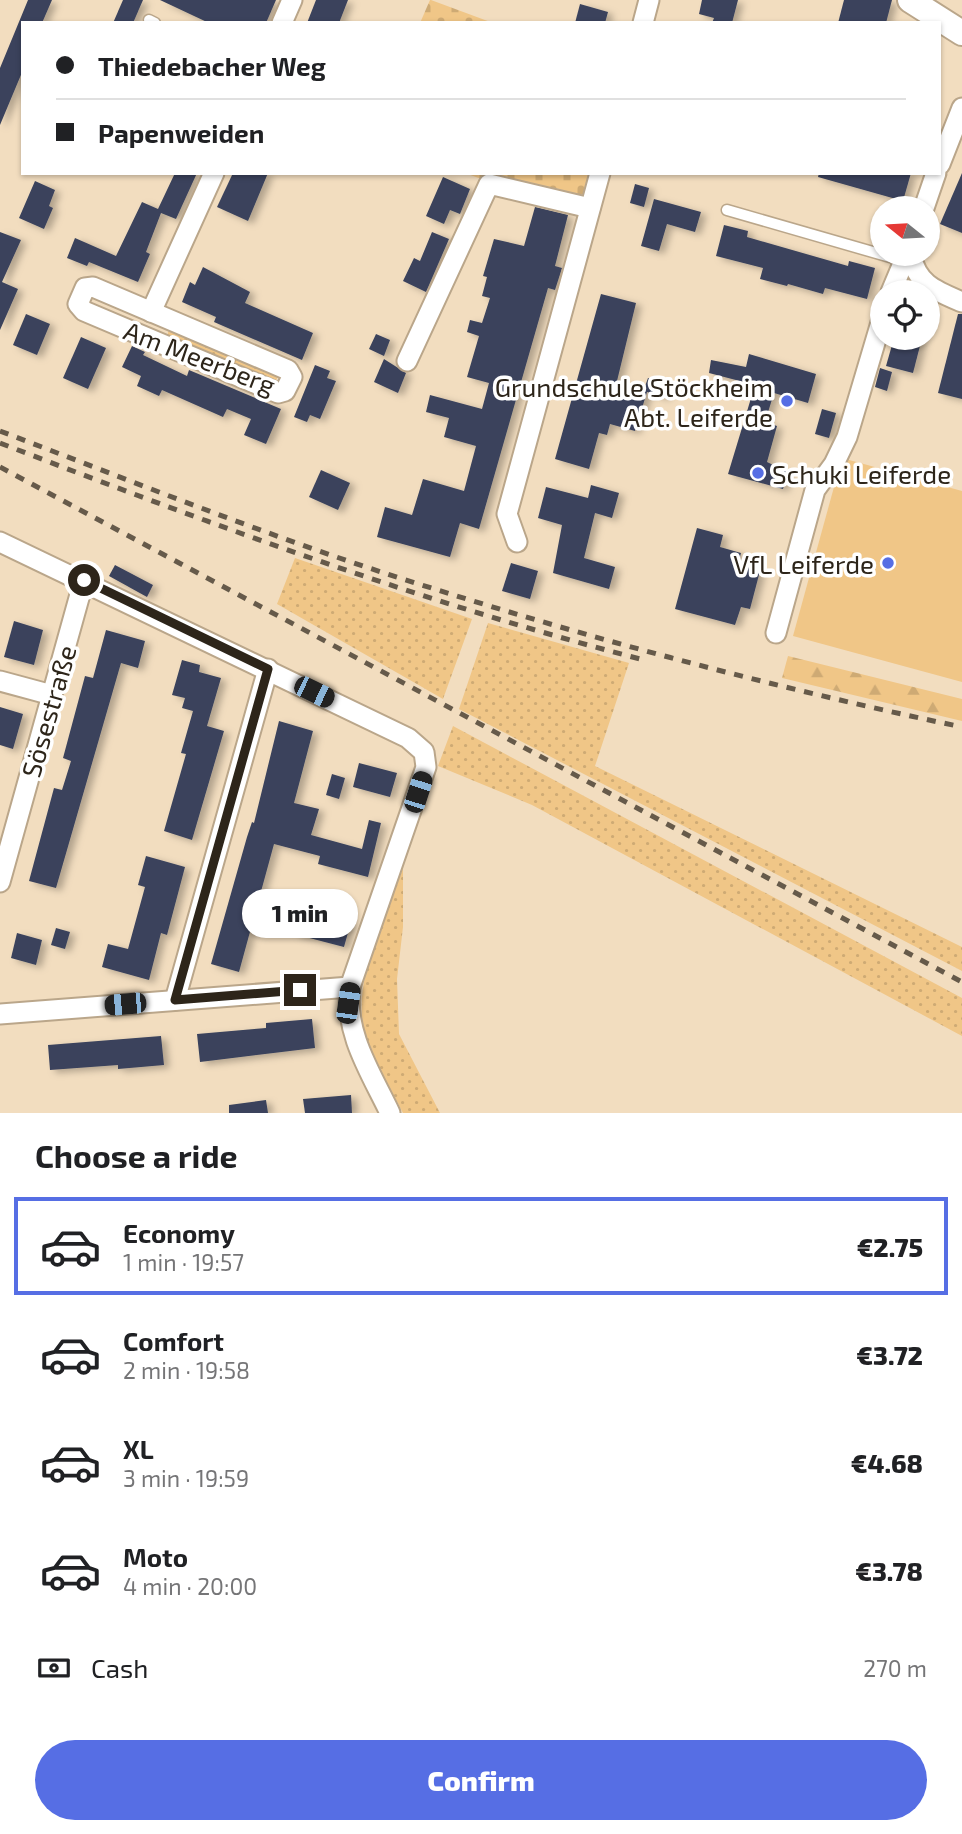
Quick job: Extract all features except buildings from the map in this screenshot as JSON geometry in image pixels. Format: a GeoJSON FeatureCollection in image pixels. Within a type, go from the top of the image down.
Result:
{"type":"FeatureCollection","features":[{"type":"Feature","properties":{"kind":"street"},"geometry":{"type":"LineString","coordinates":[[283,21],[292,0]]}},
{"type":"Feature","properties":{"kind":"street"},"geometry":{"type":"LineString","coordinates":[[644,21],[649,0]]}},
{"type":"Feature","properties":{"kind":"street"},"geometry":{"type":"LineString","coordinates":[[910,0],[962,33]]}},
{"type":"Feature","properties":{"kind":"street"},"geometry":{"type":"LineString","coordinates":[[941,161],[962,108]]}},
{"type":"Feature","properties":{"kind":"street","name":"Am Meerberg"},"geometry":{"type":"LineString","coordinates":[[151,312],[213,175]]}},
{"type":"Feature","properties":{"kind":"street"},"geometry":{"type":"LineString","coordinates":[[517,542],[507,514],[599,175]]}},
{"type":"Feature","properties":{"kind":"street"},"geometry":{"type":"LineString","coordinates":[[928,196],[935,175]]}},
{"type":"Feature","properties":{"kind":"street"},"geometry":{"type":"LineString","coordinates":[[407,361],[489,184],[590,208]]}},
{"type":"Feature","properties":{"kind":"street"},"geometry":{"type":"LineString","coordinates":[[912,266],[919,278],[931,289],[962,302]]}},
{"type":"Feature","properties":{"kind":"street","name":"Am Meerberg"},"geometry":{"type":"LineString","coordinates":[[93,287],[151,312],[288,370],[292,376],[290,385],[285,391],[278,393],[83,311],[78,304],[85,288],[93,287]]}},
{"type":"Feature","properties":{"kind":"street"},"geometry":{"type":"LineString","coordinates":[[776,633],[815,490],[834,464],[847,437],[873,350]]}},
{"type":"Feature","properties":{"kind":"street"},"geometry":{"type":"LineString","coordinates":[[0,542],[84,580],[408,738],[426,756],[418,792],[350,987],[348,1003],[355,1040],[390,1113]]}},
{"type":"Feature","properties":{"kind":"street","name":"Sösestraße"},"geometry":{"type":"LineString","coordinates":[[0,882],[84,580]]}},
{"type":"Feature","properties":{"kind":"street"},"geometry":{"type":"LineString","coordinates":[[175,1000],[268,669]]}},
{"type":"Feature","properties":{"kind":"street"},"geometry":{"type":"LineString","coordinates":[[0,681],[52,695]]}},
{"type":"Feature","properties":{"kind":"street"},"geometry":{"type":"LineString","coordinates":[[0,1014],[350,987]]}},
{"type":"Feature","properties":{"kind":"lane"},"geometry":{"type":"LineString","coordinates":[[727,210],[870,247]]}},
{"type":"Feature","properties":{"kind":"green space"},"geometry":{"type":"Polygon","coordinates":[[[431,0],[488,21],[421,21],[431,0]]]}},
{"type":"Feature","properties":{"kind":"green space"},"geometry":{"type":"Polygon","coordinates":[[[470,175],[590,175],[585,193],[579,196],[484,180],[470,175]]]}},
{"type":"Feature","properties":{"kind":"green space"},"geometry":{"type":"Polygon","coordinates":[[[169,328],[279,373],[275,384],[167,338],[169,328]]]}},
{"type":"Feature","properties":{"kind":"green space","name":"VfL Leiferde"},"geometry":{"type":"Polygon","coordinates":[[[842,458],[962,491],[962,682],[793,636],[842,458]]]}},
{"type":"Feature","properties":{"kind":"green space"},"geometry":{"type":"Polygon","coordinates":[[[295,558],[472,619],[443,699],[277,604],[295,558]]]}},
{"type":"Feature","properties":{"kind":"green space"},"geometry":{"type":"Polygon","coordinates":[[[488,623],[629,663],[595,766],[962,947],[962,971],[459,709],[488,623]]]}},
{"type":"Feature","properties":{"kind":"green space"},"geometry":{"type":"Polygon","coordinates":[[[788,656],[962,699],[962,721],[782,678],[788,656]]]}},
{"type":"Feature","properties":{"kind":"green space"},"geometry":{"type":"Polygon","coordinates":[[[453,726],[962,998],[962,1036],[532,805],[438,766],[453,726]]]}},
{"type":"Feature","properties":{"kind":"green space"},"geometry":{"type":"Polygon","coordinates":[[[403,868],[403,927],[397,979],[399,1034],[440,1113],[403,1113],[376,1065],[365,1035],[362,993],[366,971],[403,868]]]}},
{"type":"Feature","properties":{"kind":"railway"},"geometry":{"type":"LineString","coordinates":[[0,431],[274,535],[439,591],[587,635],[737,675],[962,727]]}},
{"type":"Feature","properties":{"kind":"railway"},"geometry":{"type":"LineString","coordinates":[[0,443],[317,560],[477,613],[640,659]]}},
{"type":"Feature","properties":{"kind":"railway"},"geometry":{"type":"LineString","coordinates":[[0,467],[962,982]]}},
{"type":"Feature","properties":{"kind":"place","name":"Grundschule Stöckheim Abt. Leiferde"},"geometry":{"type":"Point","coordinates":[787,401]}},
{"type":"Feature","properties":{"kind":"place","name":"Schuki Leiferde"},"geometry":{"type":"Point","coordinates":[758,473]}},
{"type":"Feature","properties":{"kind":"place","name":"VfL Leiferde"},"geometry":{"type":"Point","coordinates":[888,563]}},
{"type":"Feature","properties":{"kind":"route"},"geometry":{"type":"LineString","coordinates":[[84,580],[268,669],[175,1000],[300,990]]}}]}
